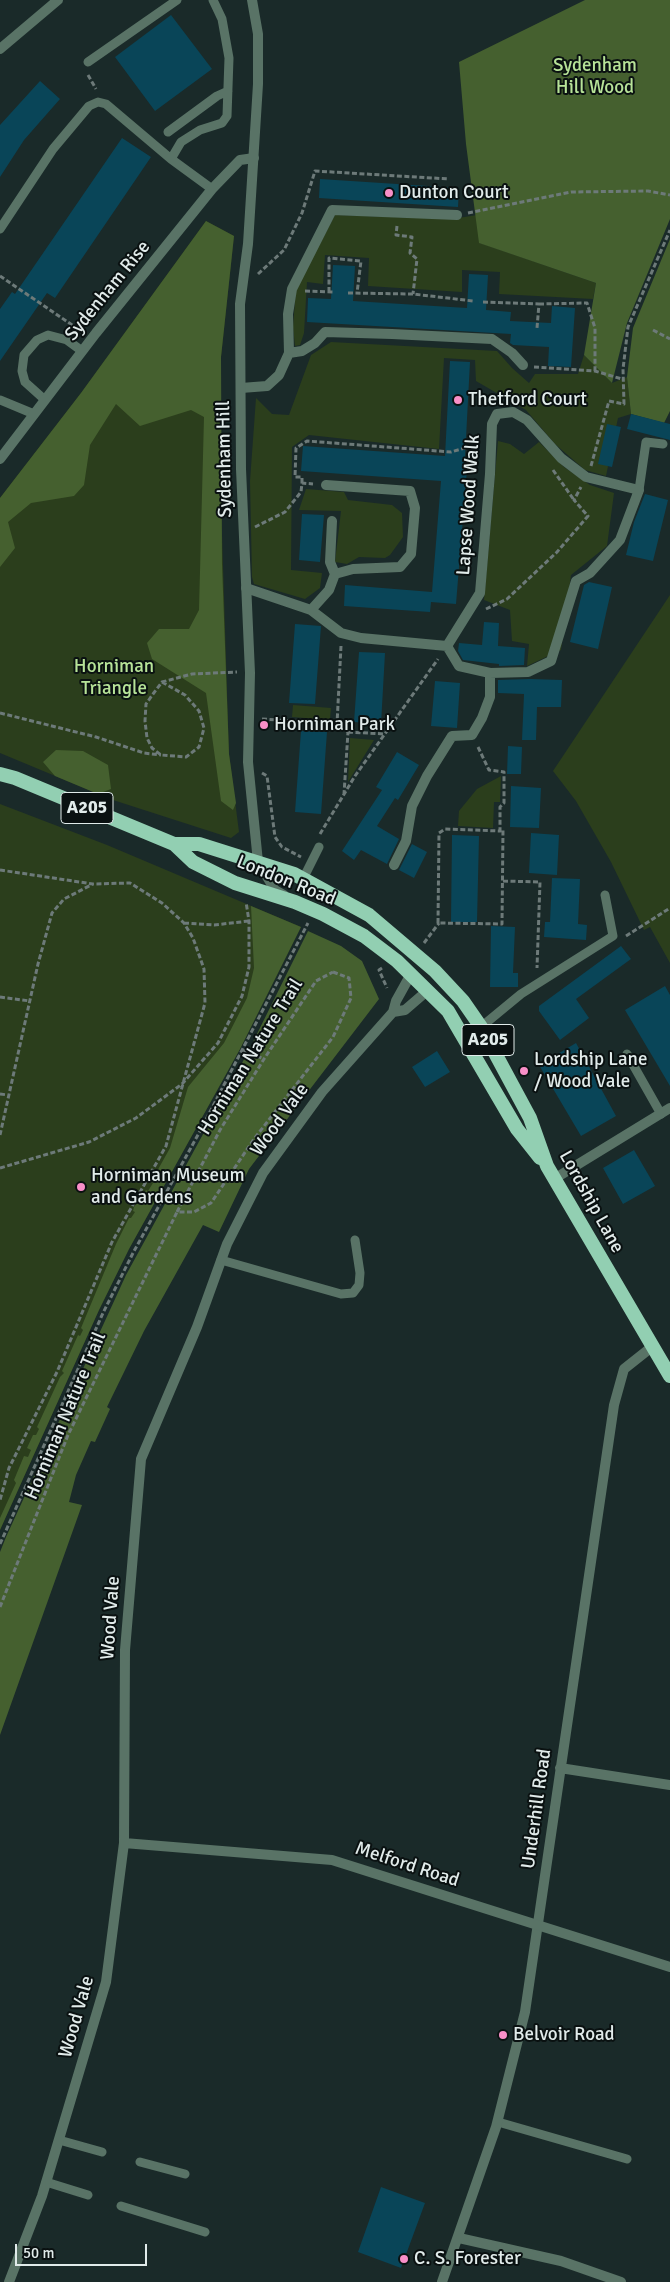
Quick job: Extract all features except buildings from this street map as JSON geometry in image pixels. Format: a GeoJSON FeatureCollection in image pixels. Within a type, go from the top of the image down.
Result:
{"type":"FeatureCollection","features":[{"type":"Feature","properties":{"kind":"highway","name":"London Road"},"geometry":{"type":"LineString","coordinates":[[0,774],[15,778],[174,844],[193,862],[236,882],[295,902],[364,936],[411,974],[448,1011],[517,1129],[546,1166]]}},
{"type":"Feature","properties":{"kind":"highway","name":"London Road"},"geometry":{"type":"LineString","coordinates":[[174,844],[198,844],[258,862],[303,879],[368,915],[434,971]]}},
{"type":"Feature","properties":{"kind":"highway","name":"Lordship Lane"},"geometry":{"type":"LineString","coordinates":[[434,971],[464,1000],[481,1027],[530,1118],[546,1166],[670,1376]]}},
{"type":"Feature","properties":{"kind":"street"},"geometry":{"type":"LineString","coordinates":[[0,49],[58,0]]}},
{"type":"Feature","properties":{"kind":"street","name":"Sydenham Hill"},"geometry":{"type":"LineString","coordinates":[[252,0],[258,34],[254,158],[248,244],[240,304],[240,469],[250,673],[248,762],[258,862],[274,890],[295,902]]}},
{"type":"Feature","properties":{"kind":"street","name":"Sydenham Rise"},"geometry":{"type":"LineString","coordinates":[[0,459],[82,350],[212,189],[240,160],[254,158]]}},
{"type":"Feature","properties":{"kind":"street"},"geometry":{"type":"LineString","coordinates":[[241,388],[267,386],[279,375],[288,353],[288,314],[292,289],[332,210],[457,215]]}},
{"type":"Feature","properties":{"kind":"street"},"geometry":{"type":"LineString","coordinates":[[288,353],[302,351],[315,343],[325,332],[492,339],[512,353],[523,365]]}},
{"type":"Feature","properties":{"kind":"street","name":"Lapse Wood Walk"},"geometry":{"type":"LineString","coordinates":[[447,646],[480,593],[492,424],[498,414],[513,412],[527,420],[561,458],[586,477],[639,490]]}},
{"type":"Feature","properties":{"kind":"street"},"geometry":{"type":"LineString","coordinates":[[326,485],[410,492],[414,508],[412,554],[400,567],[353,568],[335,574]]}},
{"type":"Feature","properties":{"kind":"street"},"geometry":{"type":"LineString","coordinates":[[246,588],[311,610],[341,633],[361,638],[447,646],[459,666],[490,672],[528,672],[551,660],[576,581],[590,573],[620,540],[639,490]]}},
{"type":"Feature","properties":{"kind":"street"},"geometry":{"type":"LineString","coordinates":[[311,610],[329,590],[335,574],[330,562],[332,521]]}},
{"type":"Feature","properties":{"kind":"street"},"geometry":{"type":"LineString","coordinates":[[394,865],[406,841],[412,806],[426,776],[452,736],[472,735],[482,718],[490,697],[490,672]]}},
{"type":"Feature","properties":{"kind":"street","name":"Wood Vale"},"geometry":{"type":"LineString","coordinates":[[8,2282],[46,2182],[106,1982],[124,1843],[125,1650],[141,1459],[197,1327],[227,1244],[263,1173],[322,1092],[393,1012],[396,1001],[411,974]]}},
{"type":"Feature","properties":{"kind":"street","name":"Wood Vale"},"geometry":{"type":"LineString","coordinates":[[393,1012],[405,1010],[427,991]]}},
{"type":"Feature","properties":{"kind":"street"},"geometry":{"type":"LineString","coordinates":[[554,1179],[670,1108]]}},
{"type":"Feature","properties":{"kind":"street","name":"Underhill Road"},"geometry":{"type":"LineString","coordinates":[[442,2282],[459,2238],[498,2122],[524,2012],[539,1925],[560,1768],[614,1405],[624,1369],[653,1346]]}},
{"type":"Feature","properties":{"kind":"street"},"geometry":{"type":"LineString","coordinates":[[560,1768],[670,1785]]}},
{"type":"Feature","properties":{"kind":"street","name":"Melford Road"},"geometry":{"type":"LineString","coordinates":[[124,1843],[332,1860],[670,1967]]}},
{"type":"Feature","properties":{"kind":"street"},"geometry":{"type":"LineString","coordinates":[[459,2238],[561,2261],[621,2282]]}},
{"type":"Feature","properties":{"kind":"lane"},"geometry":{"type":"LineString","coordinates":[[88,62],[177,0]]}},
{"type":"Feature","properties":{"kind":"lane"},"geometry":{"type":"LineString","coordinates":[[171,159],[181,142],[200,130],[222,123],[227,116],[229,58],[222,19],[213,0]]}},
{"type":"Feature","properties":{"kind":"lane"},"geometry":{"type":"LineString","coordinates":[[168,132],[217,96],[228,91]]}},
{"type":"Feature","properties":{"kind":"lane"},"geometry":{"type":"LineString","coordinates":[[0,229],[53,148],[89,106],[98,102],[106,104],[128,120],[171,159],[212,189]]}},
{"type":"Feature","properties":{"kind":"lane"},"geometry":{"type":"LineString","coordinates":[[45,400],[25,382],[22,371],[24,355],[37,340],[48,334],[67,340],[82,350]]}},
{"type":"Feature","properties":{"kind":"lane"},"geometry":{"type":"LineString","coordinates":[[0,400],[34,414]]}},
{"type":"Feature","properties":{"kind":"lane"},"geometry":{"type":"LineString","coordinates":[[639,490],[646,442],[663,444]]}},
{"type":"Feature","properties":{"kind":"lane"},"geometry":{"type":"LineString","coordinates":[[303,879],[319,847]]}},
{"type":"Feature","properties":{"kind":"lane"},"geometry":{"type":"LineString","coordinates":[[481,1027],[536,984],[613,936],[605,895]]}},
{"type":"Feature","properties":{"kind":"lane"},"geometry":{"type":"LineString","coordinates":[[627,1054],[661,1114]]}},
{"type":"Feature","properties":{"kind":"lane"},"geometry":{"type":"LineString","coordinates":[[221,1260],[341,1294],[353,1293],[359,1285],[360,1273],[355,1240]]}},
{"type":"Feature","properties":{"kind":"lane"},"geometry":{"type":"LineString","coordinates":[[498,2122],[627,2159]]}},
{"type":"Feature","properties":{"kind":"lane"},"geometry":{"type":"LineString","coordinates":[[59,2140],[102,2152]]}},
{"type":"Feature","properties":{"kind":"lane"},"geometry":{"type":"LineString","coordinates":[[140,2162],[185,2174]]}},
{"type":"Feature","properties":{"kind":"lane"},"geometry":{"type":"LineString","coordinates":[[46,2182],[88,2195]]}},
{"type":"Feature","properties":{"kind":"lane"},"geometry":{"type":"LineString","coordinates":[[122,2206],[205,2232]]}},
{"type":"Feature","properties":{"kind":"path"},"geometry":{"type":"LineString","coordinates":[[88,62],[84,65],[85,71],[96,90],[98,102]]}},
{"type":"Feature","properties":{"kind":"path"},"geometry":{"type":"LineString","coordinates":[[457,215],[571,192],[648,191],[670,195]]}},
{"type":"Feature","properties":{"kind":"path"},"geometry":{"type":"LineString","coordinates":[[398,213],[396,235],[412,237],[410,253],[417,259],[414,294]]}},
{"type":"Feature","properties":{"kind":"path"},"geometry":{"type":"LineString","coordinates":[[592,465],[609,401],[624,404],[622,379],[628,327],[670,230]]}},
{"type":"Feature","properties":{"kind":"path"},"geometry":{"type":"LineString","coordinates":[[329,292],[329,258],[361,261],[357,293]]}},
{"type":"Feature","properties":{"kind":"path"},"geometry":{"type":"LineString","coordinates":[[0,276],[92,339]]}},
{"type":"Feature","properties":{"kind":"path"},"geometry":{"type":"LineString","coordinates":[[302,300],[303,291],[335,292]]}},
{"type":"Feature","properties":{"kind":"path"},"geometry":{"type":"LineString","coordinates":[[348,293],[414,294],[473,301]]}},
{"type":"Feature","properties":{"kind":"path"},"geometry":{"type":"LineString","coordinates":[[483,302],[587,303],[595,328],[595,371]]}},
{"type":"Feature","properties":{"kind":"path"},"geometry":{"type":"LineString","coordinates":[[537,328],[539,304]]}},
{"type":"Feature","properties":{"kind":"path"},"geometry":{"type":"LineString","coordinates":[[653,330],[670,339]]}},
{"type":"Feature","properties":{"kind":"path"},"geometry":{"type":"LineString","coordinates":[[523,365],[595,371],[622,379]]}},
{"type":"Feature","properties":{"kind":"path"},"geometry":{"type":"LineString","coordinates":[[244,532],[285,512],[301,492],[302,477],[295,477],[296,448],[307,441],[451,452],[491,439]]}},
{"type":"Feature","properties":{"kind":"path"},"geometry":{"type":"LineString","coordinates":[[463,619],[507,599],[557,552],[588,516],[574,500],[586,477]]}},
{"type":"Feature","properties":{"kind":"path"},"geometry":{"type":"LineString","coordinates":[[302,483],[326,485]]}},
{"type":"Feature","properties":{"kind":"path"},"geometry":{"type":"LineString","coordinates":[[319,837],[344,794],[447,646]]}},
{"type":"Feature","properties":{"kind":"path"},"geometry":{"type":"LineString","coordinates":[[336,724],[340,660]]}},
{"type":"Feature","properties":{"kind":"path"},"geometry":{"type":"LineString","coordinates":[[161,755],[152,748],[147,738],[145,721],[146,704],[162,682],[192,674],[250,673]]}},
{"type":"Feature","properties":{"kind":"path"},"geometry":{"type":"LineString","coordinates":[[0,713],[96,737],[144,753],[186,758],[199,748],[204,728],[199,711],[185,695],[162,682]]}},
{"type":"Feature","properties":{"kind":"path"},"geometry":{"type":"LineString","coordinates":[[249,718],[336,724],[348,732],[385,734]]}},
{"type":"Feature","properties":{"kind":"path"},"geometry":{"type":"LineString","coordinates":[[344,794],[348,732]]}},
{"type":"Feature","properties":{"kind":"path"},"geometry":{"type":"LineString","coordinates":[[472,735],[489,770],[504,772],[504,803],[500,807],[500,831]]}},
{"type":"Feature","properties":{"kind":"path"},"geometry":{"type":"LineString","coordinates":[[433,932],[439,923],[439,833],[445,829],[503,830],[502,924],[439,923]]}},
{"type":"Feature","properties":{"kind":"path"},"geometry":{"type":"LineString","coordinates":[[275,837],[282,847],[301,857],[303,852]]}},
{"type":"Feature","properties":{"kind":"path"},"geometry":{"type":"LineString","coordinates":[[0,870],[93,884],[130,884],[162,903],[184,923],[193,938],[204,969],[205,1003],[166,1146],[112,1242],[57,1372],[9,1468],[0,1500]]}},
{"type":"Feature","properties":{"kind":"path"},"geometry":{"type":"LineString","coordinates":[[503,881],[540,882],[536,984]]}},
{"type":"Feature","properties":{"kind":"path"},"geometry":{"type":"LineString","coordinates":[[0,1135],[52,913],[64,899],[93,884]]}},
{"type":"Feature","properties":{"kind":"path"},"geometry":{"type":"LineString","coordinates":[[0,1168],[89,1142],[136,1118],[182,1084],[218,1043],[242,996],[249,967],[249,921],[245,904],[247,896]]}},
{"type":"Feature","properties":{"kind":"path"},"geometry":{"type":"LineString","coordinates":[[641,925],[670,908]]}},
{"type":"Feature","properties":{"kind":"path"},"geometry":{"type":"LineString","coordinates":[[184,923],[214,925],[249,921]]}},
{"type":"Feature","properties":{"kind":"path"},"geometry":{"type":"LineString","coordinates":[[0,1544],[103,1313],[133,1252],[243,1050],[306,928]]}},
{"type":"Feature","properties":{"kind":"path"},"geometry":{"type":"LineString","coordinates":[[379,970],[389,991]]}},
{"type":"Feature","properties":{"kind":"path","name":"Horniman Nature Trail"},"geometry":{"type":"LineString","coordinates":[[0,1607],[68,1435],[177,1212],[220,1130],[316,981],[333,972],[349,978],[351,998],[333,1037],[254,1139],[211,1203],[194,1212],[177,1212]]}},
{"type":"Feature","properties":{"kind":"path"},"geometry":{"type":"LineString","coordinates":[[0,997],[30,1001]]}},
{"type":"Feature","properties":{"kind":"path"},"geometry":{"type":"LineString","coordinates":[[243,1050],[264,1059]]}},
{"type":"Feature","properties":{"kind":"path"},"geometry":{"type":"LineString","coordinates":[[0,1094],[8,1095]]}},
{"type":"Feature","properties":{"kind":"green space","name":"Sydenham Hill Wood"},"geometry":{"type":"Polygon","coordinates":[[[585,0],[670,0],[670,219],[627,323],[612,383],[584,355],[596,283],[479,243],[466,144],[459,62],[585,0]]]}},
{"type":"Feature","properties":{"kind":"green space"},"geometry":{"type":"Polygon","coordinates":[[[335,215],[452,219],[477,215],[480,243],[596,283],[593,299],[499,294],[500,272],[462,270],[462,292],[368,286],[369,258],[325,255],[323,284],[307,282],[304,333],[300,345],[295,346],[293,327],[296,289],[335,215]]]}},
{"type":"Feature","properties":{"kind":"green space","name":"Horniman Triangle"},"geometry":{"type":"Polygon","coordinates":[[[206,221],[234,236],[221,357],[220,471],[229,754],[239,832],[231,838],[113,800],[0,753],[0,498],[81,393],[206,221]]]}},
{"type":"Feature","properties":{"kind":"green space"},"geometry":{"type":"Polygon","coordinates":[[[206,221],[234,236],[221,357],[222,564],[229,754],[236,803],[233,810],[221,801],[206,693],[152,659],[147,643],[159,629],[189,629],[199,610],[204,417],[191,410],[140,426],[116,404],[90,445],[84,485],[74,496],[31,503],[8,522],[15,548],[0,567],[0,498],[81,393],[206,221]]]}},
{"type":"Feature","properties":{"kind":"green space"},"geometry":{"type":"Polygon","coordinates":[[[670,239],[670,411],[664,423],[631,414],[627,377],[633,328],[670,239]]]}},
{"type":"Feature","properties":{"kind":"green space"},"geometry":{"type":"Polygon","coordinates":[[[331,342],[497,351],[529,383],[535,374],[578,374],[584,355],[612,383],[627,377],[631,414],[618,418],[606,476],[585,470],[555,444],[526,410],[476,381],[475,360],[444,358],[439,449],[309,435],[292,447],[291,570],[322,573],[320,588],[305,599],[254,584],[252,577],[250,481],[256,398],[272,414],[289,415],[311,355],[331,342]]]}},
{"type":"Feature","properties":{"kind":"green space"},"geometry":{"type":"Polygon","coordinates":[[[498,441],[510,444],[524,454],[539,442],[564,467],[590,485],[614,493],[607,546],[571,575],[561,650],[527,666],[529,644],[512,641],[510,610],[484,600],[498,441]]]}},
{"type":"Feature","properties":{"kind":"green space"},"geometry":{"type":"Polygon","coordinates":[[[306,489],[344,492],[348,500],[392,505],[402,513],[403,537],[390,555],[385,558],[359,557],[347,564],[335,562],[341,511],[299,510],[306,489]]]}},
{"type":"Feature","properties":{"kind":"green space"},"geometry":{"type":"Polygon","coordinates":[[[670,595],[670,963],[650,927],[644,930],[611,862],[576,801],[553,771],[670,595]]]}},
{"type":"Feature","properties":{"kind":"green space"},"geometry":{"type":"Polygon","coordinates":[[[293,705],[331,708],[330,720],[292,717],[293,705]]]}},
{"type":"Feature","properties":{"kind":"green space"},"geometry":{"type":"Polygon","coordinates":[[[350,738],[374,740],[348,782],[350,738]]]}},
{"type":"Feature","properties":{"kind":"green space"},"geometry":{"type":"Polygon","coordinates":[[[56,750],[83,751],[108,765],[111,789],[98,794],[55,776],[43,762],[56,750]]]}},
{"type":"Feature","properties":{"kind":"green space"},"geometry":{"type":"Polygon","coordinates":[[[501,776],[500,802],[494,802],[493,828],[458,826],[459,811],[477,789],[501,776]]]}},
{"type":"Feature","properties":{"kind":"green space","name":"Horniman Museum and Gardens"},"geometry":{"type":"Polygon","coordinates":[[[0,804],[107,845],[301,927],[240,1049],[129,1249],[99,1310],[0,1530],[0,804]]]}},
{"type":"Feature","properties":{"kind":"green space"},"geometry":{"type":"Polygon","coordinates":[[[251,906],[301,927],[240,1049],[129,1249],[99,1310],[0,1530],[0,1518],[16,1483],[14,1480],[24,1456],[28,1457],[31,1450],[27,1448],[33,1435],[36,1435],[39,1429],[37,1427],[60,1377],[64,1373],[62,1371],[78,1335],[80,1336],[83,1330],[81,1328],[116,1244],[129,1218],[135,1212],[133,1211],[134,1207],[153,1183],[151,1182],[170,1148],[188,1087],[224,1043],[247,998],[254,968],[251,906]]]}},
{"type":"Feature","properties":{"kind":"green space"},"geometry":{"type":"Polygon","coordinates":[[[308,931],[341,946],[362,961],[379,999],[249,1169],[219,1232],[203,1225],[144,1331],[107,1407],[110,1409],[95,1442],[91,1441],[76,1475],[69,1502],[82,1505],[0,1735],[0,1552],[126,1275],[248,1052],[308,931]]]}},
{"type":"Feature","properties":{"kind":"place","name":"Dunton Court"},"geometry":{"type":"Point","coordinates":[389,193]}},
{"type":"Feature","properties":{"kind":"place","name":"Thetford Court"},"geometry":{"type":"Point","coordinates":[458,400]}},
{"type":"Feature","properties":{"kind":"place","name":"Horniman Park"},"geometry":{"type":"Point","coordinates":[264,725]}},
{"type":"Feature","properties":{"kind":"place","name":"Lordship Lane / Wood Vale"},"geometry":{"type":"Point","coordinates":[524,1071]}},
{"type":"Feature","properties":{"kind":"place","name":"Horniman Museum and Gardens"},"geometry":{"type":"Point","coordinates":[81,1187]}},
{"type":"Feature","properties":{"kind":"place","name":"Belvoir Road"},"geometry":{"type":"Point","coordinates":[503,2035]}},
{"type":"Feature","properties":{"kind":"place","name":"C. S. Forester"},"geometry":{"type":"Point","coordinates":[404,2259]}}]}
